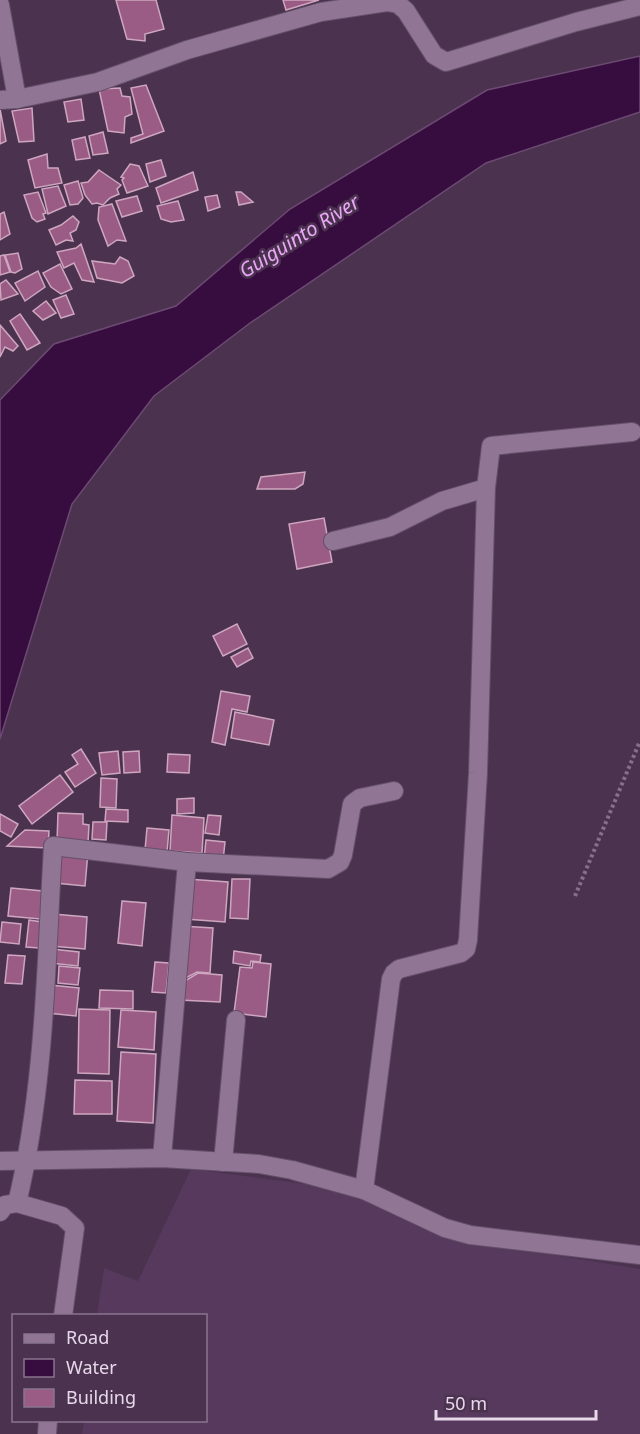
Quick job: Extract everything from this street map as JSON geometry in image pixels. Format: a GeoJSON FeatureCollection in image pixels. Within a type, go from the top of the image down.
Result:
{"type":"FeatureCollection","features":[{"type":"Feature","properties":{"kind":"street"},"geometry":{"type":"LineString","coordinates":[[0,5],[8,100],[98,82],[186,50],[321,12],[376,3],[398,4],[406,11],[434,55],[441,60],[451,62],[576,22],[640,6]]}},
{"type":"Feature","properties":{"kind":"street"},"geometry":{"type":"LineString","coordinates":[[364,1190],[391,979],[399,969],[460,953],[466,949],[468,940],[478,773],[486,488],[491,446],[632,432]]}},
{"type":"Feature","properties":{"kind":"street"},"geometry":{"type":"LineString","coordinates":[[333,541],[390,527],[454,496],[486,488]]}},
{"type":"Feature","properties":{"kind":"street"},"geometry":{"type":"LineString","coordinates":[[17,1203],[26,1161],[41,1047],[53,846],[187,862],[328,869],[340,862],[343,855],[352,804],[360,798],[394,790]]}},
{"type":"Feature","properties":{"kind":"street"},"geometry":{"type":"LineString","coordinates":[[162,1158],[187,862]]}},
{"type":"Feature","properties":{"kind":"street"},"geometry":{"type":"LineString","coordinates":[[223,1162],[236,1020]]}},
{"type":"Feature","properties":{"kind":"street"},"geometry":{"type":"LineString","coordinates":[[0,1161],[162,1158],[260,1164],[292,1170],[364,1190],[445,1227],[470,1235],[640,1255]]}},
{"type":"Feature","properties":{"kind":"street"},"geometry":{"type":"LineString","coordinates":[[0,1212],[5,1205],[17,1203],[62,1216],[75,1228],[63,1314]]}},
{"type":"Feature","properties":{"kind":"path"},"geometry":{"type":"LineString","coordinates":[[575,896],[640,741]]}},
{"type":"Feature","properties":{"kind":"shaded area"},"geometry":{"type":"Polygon","coordinates":[[[191,1169],[351,1190],[462,1240],[640,1269],[640,1434],[82,1434],[84,1422],[207,1422],[207,1314],[97,1314],[104,1268],[138,1281],[191,1169]]]}},
{"type":"Feature","properties":{"kind":"water","name":"Guiguinto River"},"geometry":{"type":"Polygon","coordinates":[[[640,56],[640,112],[486,163],[250,323],[154,396],[72,504],[0,739],[0,400],[54,344],[176,306],[290,209],[487,90],[640,56]]]}},
{"type":"Feature","properties":{"kind":"building"},"geometry":{"type":"Polygon","coordinates":[[[116,0],[156,0],[164,29],[145,34],[145,41],[127,39],[116,0]]]}},
{"type":"Feature","properties":{"kind":"building"},"geometry":{"type":"Polygon","coordinates":[[[283,0],[319,0],[286,10],[283,0]]]}},
{"type":"Feature","properties":{"kind":"building"},"geometry":{"type":"Polygon","coordinates":[[[146,85],[164,131],[131,143],[131,138],[143,134],[131,88],[146,85]]]}},
{"type":"Feature","properties":{"kind":"building"},"geometry":{"type":"Polygon","coordinates":[[[120,88],[122,96],[130,97],[132,114],[125,117],[124,133],[108,131],[99,89],[120,88]]]}},
{"type":"Feature","properties":{"kind":"building"},"geometry":{"type":"Polygon","coordinates":[[[81,99],[84,120],[68,122],[64,102],[81,99]]]}},
{"type":"Feature","properties":{"kind":"building"},"geometry":{"type":"Polygon","coordinates":[[[32,108],[34,141],[19,142],[12,111],[32,108]]]}},
{"type":"Feature","properties":{"kind":"building"},"geometry":{"type":"Polygon","coordinates":[[[0,109],[6,141],[0,144],[0,109]]]}},
{"type":"Feature","properties":{"kind":"building"},"geometry":{"type":"Polygon","coordinates":[[[103,132],[108,153],[93,155],[89,136],[103,132]]]}},
{"type":"Feature","properties":{"kind":"building"},"geometry":{"type":"Polygon","coordinates":[[[85,137],[90,158],[76,160],[72,140],[85,137]]]}},
{"type":"Feature","properties":{"kind":"building"},"geometry":{"type":"Polygon","coordinates":[[[47,154],[48,168],[58,168],[62,183],[35,188],[28,160],[47,154]]]}},
{"type":"Feature","properties":{"kind":"building"},"geometry":{"type":"Polygon","coordinates":[[[161,160],[166,176],[150,182],[146,164],[161,160]]]}},
{"type":"Feature","properties":{"kind":"building"},"geometry":{"type":"Polygon","coordinates":[[[130,164],[139,166],[148,186],[127,193],[122,180],[124,178],[121,177],[130,164]]]}},
{"type":"Feature","properties":{"kind":"building"},"geometry":{"type":"Polygon","coordinates":[[[99,170],[121,185],[117,189],[119,194],[110,198],[103,205],[92,204],[85,195],[81,183],[88,182],[99,170]]]}},
{"type":"Feature","properties":{"kind":"building"},"geometry":{"type":"Polygon","coordinates":[[[193,172],[198,190],[161,203],[156,188],[193,172]]]}},
{"type":"Feature","properties":{"kind":"building"},"geometry":{"type":"Polygon","coordinates":[[[78,181],[83,198],[78,204],[70,205],[64,185],[78,181]]]}},
{"type":"Feature","properties":{"kind":"building"},"geometry":{"type":"Polygon","coordinates":[[[58,186],[66,206],[48,214],[42,189],[58,186]]]}},
{"type":"Feature","properties":{"kind":"building"},"geometry":{"type":"Polygon","coordinates":[[[38,192],[46,213],[43,214],[45,219],[37,222],[32,218],[24,195],[38,192]]]}},
{"type":"Feature","properties":{"kind":"building"},"geometry":{"type":"Polygon","coordinates":[[[236,192],[241,192],[253,202],[239,205],[236,192]]]}},
{"type":"Feature","properties":{"kind":"building"},"geometry":{"type":"Polygon","coordinates":[[[217,195],[220,207],[208,211],[205,197],[217,195]]]}},
{"type":"Feature","properties":{"kind":"building"},"geometry":{"type":"Polygon","coordinates":[[[137,196],[142,211],[122,217],[116,201],[137,196]]]}},
{"type":"Feature","properties":{"kind":"building"},"geometry":{"type":"Polygon","coordinates":[[[178,201],[184,220],[171,222],[161,219],[157,206],[178,201]]]}},
{"type":"Feature","properties":{"kind":"building"},"geometry":{"type":"Polygon","coordinates":[[[112,204],[126,241],[117,240],[108,246],[98,220],[99,207],[112,204]]]}},
{"type":"Feature","properties":{"kind":"building"},"geometry":{"type":"Polygon","coordinates":[[[4,212],[10,234],[0,240],[0,214],[4,212]]]}},
{"type":"Feature","properties":{"kind":"building"},"geometry":{"type":"Polygon","coordinates":[[[73,216],[79,222],[76,230],[70,233],[73,241],[66,240],[56,245],[49,230],[73,216]]]}},
{"type":"Feature","properties":{"kind":"building"},"geometry":{"type":"Polygon","coordinates":[[[81,244],[94,282],[82,280],[74,263],[64,268],[57,252],[76,248],[81,244]]]}},
{"type":"Feature","properties":{"kind":"building"},"geometry":{"type":"Polygon","coordinates":[[[18,253],[22,269],[15,273],[11,272],[5,255],[18,253]]]}},
{"type":"Feature","properties":{"kind":"building"},"geometry":{"type":"Polygon","coordinates":[[[4,255],[10,272],[0,275],[0,256],[4,255]]]}},
{"type":"Feature","properties":{"kind":"building"},"geometry":{"type":"Polygon","coordinates":[[[120,257],[128,261],[134,276],[122,283],[97,278],[92,261],[115,264],[120,257]]]}},
{"type":"Feature","properties":{"kind":"building"},"geometry":{"type":"Polygon","coordinates":[[[60,264],[72,289],[61,294],[51,287],[43,273],[60,264]]]}},
{"type":"Feature","properties":{"kind":"building"},"geometry":{"type":"Polygon","coordinates":[[[38,271],[45,287],[25,301],[15,283],[38,271]]]}},
{"type":"Feature","properties":{"kind":"building"},"geometry":{"type":"Polygon","coordinates":[[[6,280],[18,294],[1,300],[0,284],[6,280]]]}},
{"type":"Feature","properties":{"kind":"building"},"geometry":{"type":"Polygon","coordinates":[[[66,295],[74,314],[61,318],[53,300],[66,295]]]}},
{"type":"Feature","properties":{"kind":"building"},"geometry":{"type":"Polygon","coordinates":[[[46,301],[56,313],[43,320],[33,311],[46,301]]]}},
{"type":"Feature","properties":{"kind":"building"},"geometry":{"type":"Polygon","coordinates":[[[20,314],[40,343],[27,350],[10,321],[20,314]]]}},
{"type":"Feature","properties":{"kind":"building"},"geometry":{"type":"Polygon","coordinates":[[[0,325],[18,346],[13,351],[5,347],[0,357],[0,325]]]}},
{"type":"Feature","properties":{"kind":"building"},"geometry":{"type":"Polygon","coordinates":[[[305,472],[303,484],[295,489],[257,489],[261,477],[305,472]]]}},
{"type":"Feature","properties":{"kind":"building"},"geometry":{"type":"Polygon","coordinates":[[[324,518],[332,562],[297,569],[289,524],[324,518]]]}},
{"type":"Feature","properties":{"kind":"building"},"geometry":{"type":"Polygon","coordinates":[[[237,624],[247,644],[223,656],[213,636],[237,624]]]}},
{"type":"Feature","properties":{"kind":"building"},"geometry":{"type":"Polygon","coordinates":[[[248,648],[253,658],[237,667],[231,657],[248,648]]]}},
{"type":"Feature","properties":{"kind":"building"},"geometry":{"type":"Polygon","coordinates":[[[221,691],[250,696],[247,712],[232,709],[225,745],[212,742],[221,691]]]}},
{"type":"Feature","properties":{"kind":"building"},"geometry":{"type":"Polygon","coordinates":[[[235,712],[274,720],[269,745],[231,738],[235,712]]]}},
{"type":"Feature","properties":{"kind":"building"},"geometry":{"type":"Polygon","coordinates":[[[81,749],[96,773],[75,787],[65,772],[78,764],[72,755],[81,749]]]}},
{"type":"Feature","properties":{"kind":"building"},"geometry":{"type":"Polygon","coordinates":[[[118,751],[120,773],[102,775],[99,753],[118,751]]]}},
{"type":"Feature","properties":{"kind":"building"},"geometry":{"type":"Polygon","coordinates":[[[139,751],[140,772],[124,773],[123,752],[139,751]]]}},
{"type":"Feature","properties":{"kind":"building"},"geometry":{"type":"Polygon","coordinates":[[[168,754],[190,755],[189,773],[167,772],[168,754]]]}},
{"type":"Feature","properties":{"kind":"building"},"geometry":{"type":"Polygon","coordinates":[[[60,775],[73,792],[32,824],[19,806],[60,775]]]}},
{"type":"Feature","properties":{"kind":"building"},"geometry":{"type":"Polygon","coordinates":[[[101,778],[117,779],[116,808],[100,807],[101,778]]]}},
{"type":"Feature","properties":{"kind":"building"},"geometry":{"type":"Polygon","coordinates":[[[194,798],[194,813],[177,814],[177,799],[194,798]]]}},
{"type":"Feature","properties":{"kind":"building"},"geometry":{"type":"Polygon","coordinates":[[[106,809],[128,810],[128,822],[105,821],[106,809]]]}},
{"type":"Feature","properties":{"kind":"building"},"geometry":{"type":"Polygon","coordinates":[[[58,813],[83,814],[83,824],[89,825],[88,843],[57,842],[58,813]]]}},
{"type":"Feature","properties":{"kind":"building"},"geometry":{"type":"Polygon","coordinates":[[[0,814],[18,824],[11,837],[0,831],[0,814]]]}},
{"type":"Feature","properties":{"kind":"building"},"geometry":{"type":"Polygon","coordinates":[[[172,815],[204,818],[202,853],[170,851],[172,815]]]}},
{"type":"Feature","properties":{"kind":"building"},"geometry":{"type":"Polygon","coordinates":[[[208,815],[221,816],[219,835],[205,833],[208,815]]]}},
{"type":"Feature","properties":{"kind":"building"},"geometry":{"type":"Polygon","coordinates":[[[93,822],[107,822],[106,840],[92,839],[93,822]]]}},
{"type":"Feature","properties":{"kind":"building"},"geometry":{"type":"Polygon","coordinates":[[[147,828],[169,830],[167,852],[145,850],[147,828]]]}},
{"type":"Feature","properties":{"kind":"building"},"geometry":{"type":"Polygon","coordinates":[[[25,830],[49,831],[48,848],[7,846],[25,830]]]}},
{"type":"Feature","properties":{"kind":"building"},"geometry":{"type":"Polygon","coordinates":[[[206,840],[225,842],[223,861],[204,859],[206,840]]]}},
{"type":"Feature","properties":{"kind":"building"},"geometry":{"type":"Polygon","coordinates":[[[58,850],[88,852],[85,886],[55,883],[58,850]]]}},
{"type":"Feature","properties":{"kind":"building"},"geometry":{"type":"Polygon","coordinates":[[[187,879],[228,882],[225,922],[185,919],[187,879]]]}},
{"type":"Feature","properties":{"kind":"building"},"geometry":{"type":"Polygon","coordinates":[[[232,879],[250,879],[248,919],[230,918],[232,879]]]}},
{"type":"Feature","properties":{"kind":"building"},"geometry":{"type":"Polygon","coordinates":[[[11,888],[43,891],[40,919],[8,916],[11,888]]]}},
{"type":"Feature","properties":{"kind":"building"},"geometry":{"type":"Polygon","coordinates":[[[122,901],[146,903],[142,946],[118,943],[122,901]]]}},
{"type":"Feature","properties":{"kind":"building"},"geometry":{"type":"Polygon","coordinates":[[[53,914],[87,917],[85,949],[51,946],[53,914]]]}},
{"type":"Feature","properties":{"kind":"building"},"geometry":{"type":"Polygon","coordinates":[[[29,920],[42,922],[39,948],[26,947],[29,920]]]}},
{"type":"Feature","properties":{"kind":"building"},"geometry":{"type":"Polygon","coordinates":[[[2,922],[21,924],[19,944],[0,942],[2,922]]]}},
{"type":"Feature","properties":{"kind":"building"},"geometry":{"type":"Polygon","coordinates":[[[181,926],[213,928],[210,973],[197,972],[178,982],[181,926]]]}},
{"type":"Feature","properties":{"kind":"building"},"geometry":{"type":"Polygon","coordinates":[[[52,949],[79,952],[78,966],[50,963],[52,949]]]}},
{"type":"Feature","properties":{"kind":"building"},"geometry":{"type":"Polygon","coordinates":[[[234,951],[261,955],[260,962],[251,961],[250,966],[233,963],[234,951]]]}},
{"type":"Feature","properties":{"kind":"building"},"geometry":{"type":"Polygon","coordinates":[[[8,955],[25,956],[22,984],[5,983],[8,955]]]}},
{"type":"Feature","properties":{"kind":"building"},"geometry":{"type":"Polygon","coordinates":[[[155,962],[169,963],[166,993],[152,992],[155,962]]]}},
{"type":"Feature","properties":{"kind":"building"},"geometry":{"type":"Polygon","coordinates":[[[253,962],[271,964],[266,1017],[234,1013],[240,967],[252,968],[253,962]]]}},
{"type":"Feature","properties":{"kind":"building"},"geometry":{"type":"Polygon","coordinates":[[[59,966],[80,968],[78,985],[58,983],[59,966]]]}},
{"type":"Feature","properties":{"kind":"building"},"geometry":{"type":"Polygon","coordinates":[[[198,973],[222,975],[220,1002],[179,1000],[180,984],[198,973]]]}},
{"type":"Feature","properties":{"kind":"building"},"geometry":{"type":"Polygon","coordinates":[[[50,985],[79,988],[76,1016],[47,1013],[50,985]]]}},
{"type":"Feature","properties":{"kind":"building"},"geometry":{"type":"Polygon","coordinates":[[[100,990],[133,991],[133,1009],[99,1008],[100,990]]]}},
{"type":"Feature","properties":{"kind":"building"},"geometry":{"type":"Polygon","coordinates":[[[79,1009],[110,1010],[109,1074],[78,1073],[79,1009]]]}},
{"type":"Feature","properties":{"kind":"building"},"geometry":{"type":"Polygon","coordinates":[[[121,1010],[156,1012],[154,1050],[118,1047],[121,1010]]]}},
{"type":"Feature","properties":{"kind":"building"},"geometry":{"type":"Polygon","coordinates":[[[121,1052],[156,1054],[153,1123],[117,1121],[121,1052]]]}},
{"type":"Feature","properties":{"kind":"building"},"geometry":{"type":"Polygon","coordinates":[[[75,1080],[112,1081],[112,1114],[74,1114],[75,1080]]]}}]}
